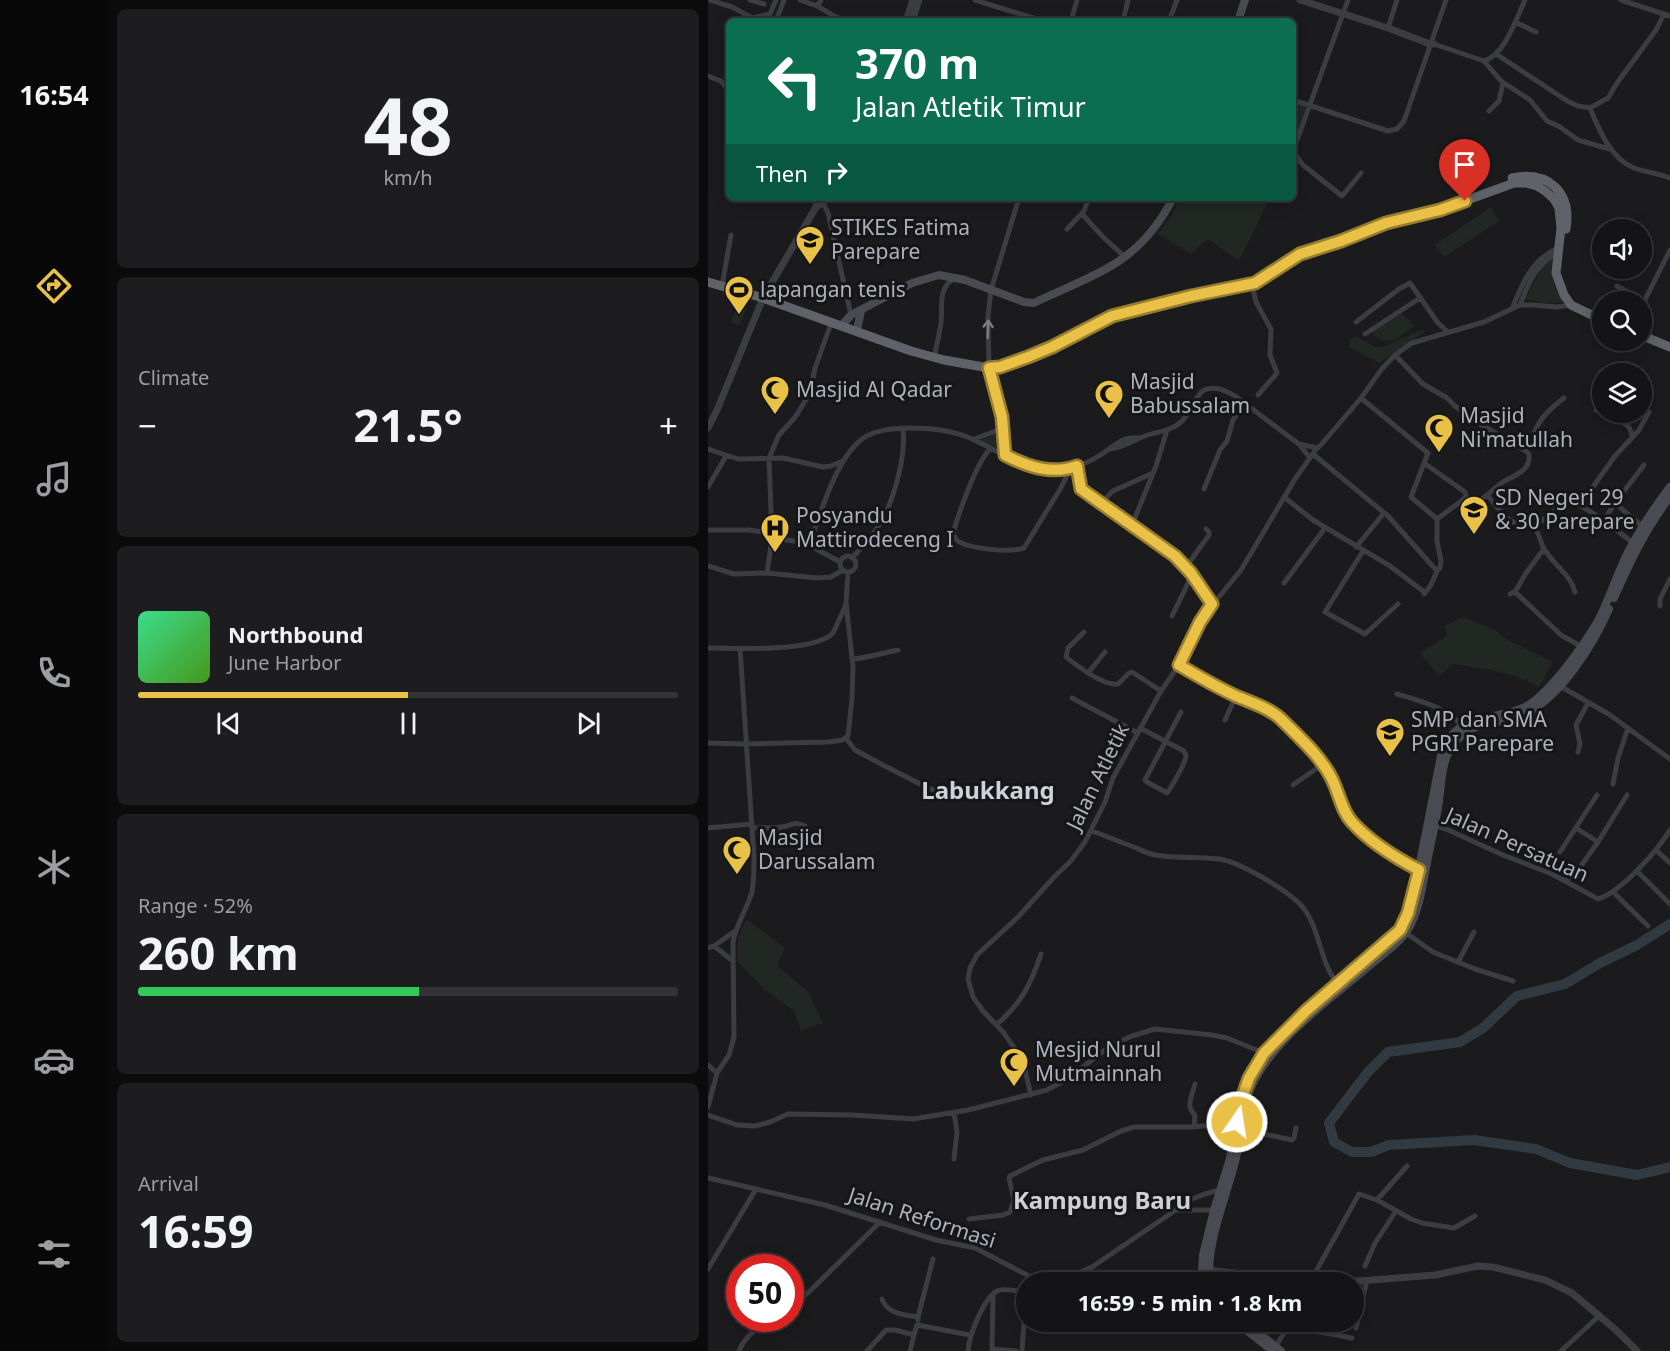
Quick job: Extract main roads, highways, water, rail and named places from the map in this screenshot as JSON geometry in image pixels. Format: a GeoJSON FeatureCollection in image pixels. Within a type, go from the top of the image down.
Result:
{"type":"FeatureCollection","features":[{"type":"Feature","properties":{"kind":"highway"},"geometry":{"type":"LineString","coordinates":[[708,282],[763,298],[857,330],[887,343],[934,357],[973,366],[1000,367],[1036,354],[1112,316],[1191,296],[1252,284],[1300,254],[1386,223],[1440,210],[1514,183],[1526,183],[1537,186],[1554,199],[1559,208],[1561,218],[1556,273],[1564,295],[1571,305],[1592,315]]}},
{"type":"Feature","properties":{"kind":"highway"},"geometry":{"type":"LineString","coordinates":[[1652,340],[1670,347]]}},
{"type":"Feature","properties":{"kind":"main road"},"geometry":{"type":"LineString","coordinates":[[1239,18],[1245,0]]}},
{"type":"Feature","properties":{"kind":"main road"},"geometry":{"type":"LineString","coordinates":[[837,323],[912,283],[939,275],[956,278],[1023,302],[1034,303],[1095,276],[1125,257],[1138,247],[1155,228],[1171,201]]}},
{"type":"Feature","properties":{"kind":"main road"},"geometry":{"type":"LineString","coordinates":[[857,330],[861,311]]}},
{"type":"Feature","properties":{"kind":"main road"},"geometry":{"type":"LineString","coordinates":[[1240,1125],[1244,1092],[1249,1078],[1264,1053],[1288,1028],[1382,956],[1406,933],[1414,915],[1445,761],[1454,742],[1469,730],[1482,724],[1520,717],[1540,705],[1560,686],[1605,619],[1654,513],[1670,487]]}},
{"type":"Feature","properties":{"kind":"main road"},"geometry":{"type":"LineString","coordinates":[[1432,824],[1441,751],[1446,741],[1462,726],[1473,720],[1506,713],[1530,704],[1552,685],[1584,648],[1633,543],[1654,513],[1670,497]]}},
{"type":"Feature","properties":{"kind":"main road"},"geometry":{"type":"LineString","coordinates":[[1205,1271],[1219,1216],[1229,1162],[1249,1090],[1263,1066],[1278,1047],[1339,984],[1400,930],[1422,871]]}},
{"type":"Feature","properties":{"kind":"main road"},"geometry":{"type":"LineString","coordinates":[[1205,1271],[1203,1255],[1214,1210],[1224,1189]]}},
{"type":"Feature","properties":{"kind":"main road"},"geometry":{"type":"LineString","coordinates":[[1250,1332],[1276,1350]]}},
{"type":"Feature","properties":{"kind":"main road"},"geometry":{"type":"LineString","coordinates":[[1256,1332],[1276,1350]]}},
{"type":"Feature","properties":{"kind":"waterway"},"geometry":{"type":"LineString","coordinates":[[1670,924],[1637,945],[1565,984],[1517,996],[1483,1028],[1460,1042],[1388,1052],[1368,1072],[1329,1123],[1334,1142],[1352,1152],[1371,1152],[1389,1145],[1474,1140],[1536,1149],[1570,1163],[1637,1175],[1670,1167]]}},
{"type":"Feature","properties":{"kind":"place","name":"STIKES Fatima Parepare"},"geometry":{"type":"Point","coordinates":[810,266]}},
{"type":"Feature","properties":{"kind":"place","name":"lapangan tenis"},"geometry":{"type":"Point","coordinates":[739,316]}},
{"type":"Feature","properties":{"kind":"place","name":"Masjid Al Qadar"},"geometry":{"type":"Point","coordinates":[775,416]}},
{"type":"Feature","properties":{"kind":"place","name":"Masjid Babussalam"},"geometry":{"type":"Point","coordinates":[1109,420]}},
{"type":"Feature","properties":{"kind":"place","name":"Masjid Ni'matullah"},"geometry":{"type":"Point","coordinates":[1439,454]}},
{"type":"Feature","properties":{"kind":"place","name":"SD Negeri 29 & 30 Parepare"},"geometry":{"type":"Point","coordinates":[1474,536]}},
{"type":"Feature","properties":{"kind":"place","name":"Posyandu Mattirodeceng I"},"geometry":{"type":"Point","coordinates":[775,554]}},
{"type":"Feature","properties":{"kind":"place","name":"SMP dan SMA PGRI Parepare"},"geometry":{"type":"Point","coordinates":[1390,758]}},
{"type":"Feature","properties":{"kind":"place","name":"Masjid Darussalam"},"geometry":{"type":"Point","coordinates":[737,876]}},
{"type":"Feature","properties":{"kind":"place","name":"Mesjid Nurul Mutmainnah"},"geometry":{"type":"Point","coordinates":[1014,1088]}},
{"type":"Feature","properties":{"kind":"district","name":"Labukkang"},"geometry":{"type":"Point","coordinates":[988,791]}},
{"type":"Feature","properties":{"kind":"district","name":"Kampung Baru"},"geometry":{"type":"Point","coordinates":[1102,1201]}}]}
